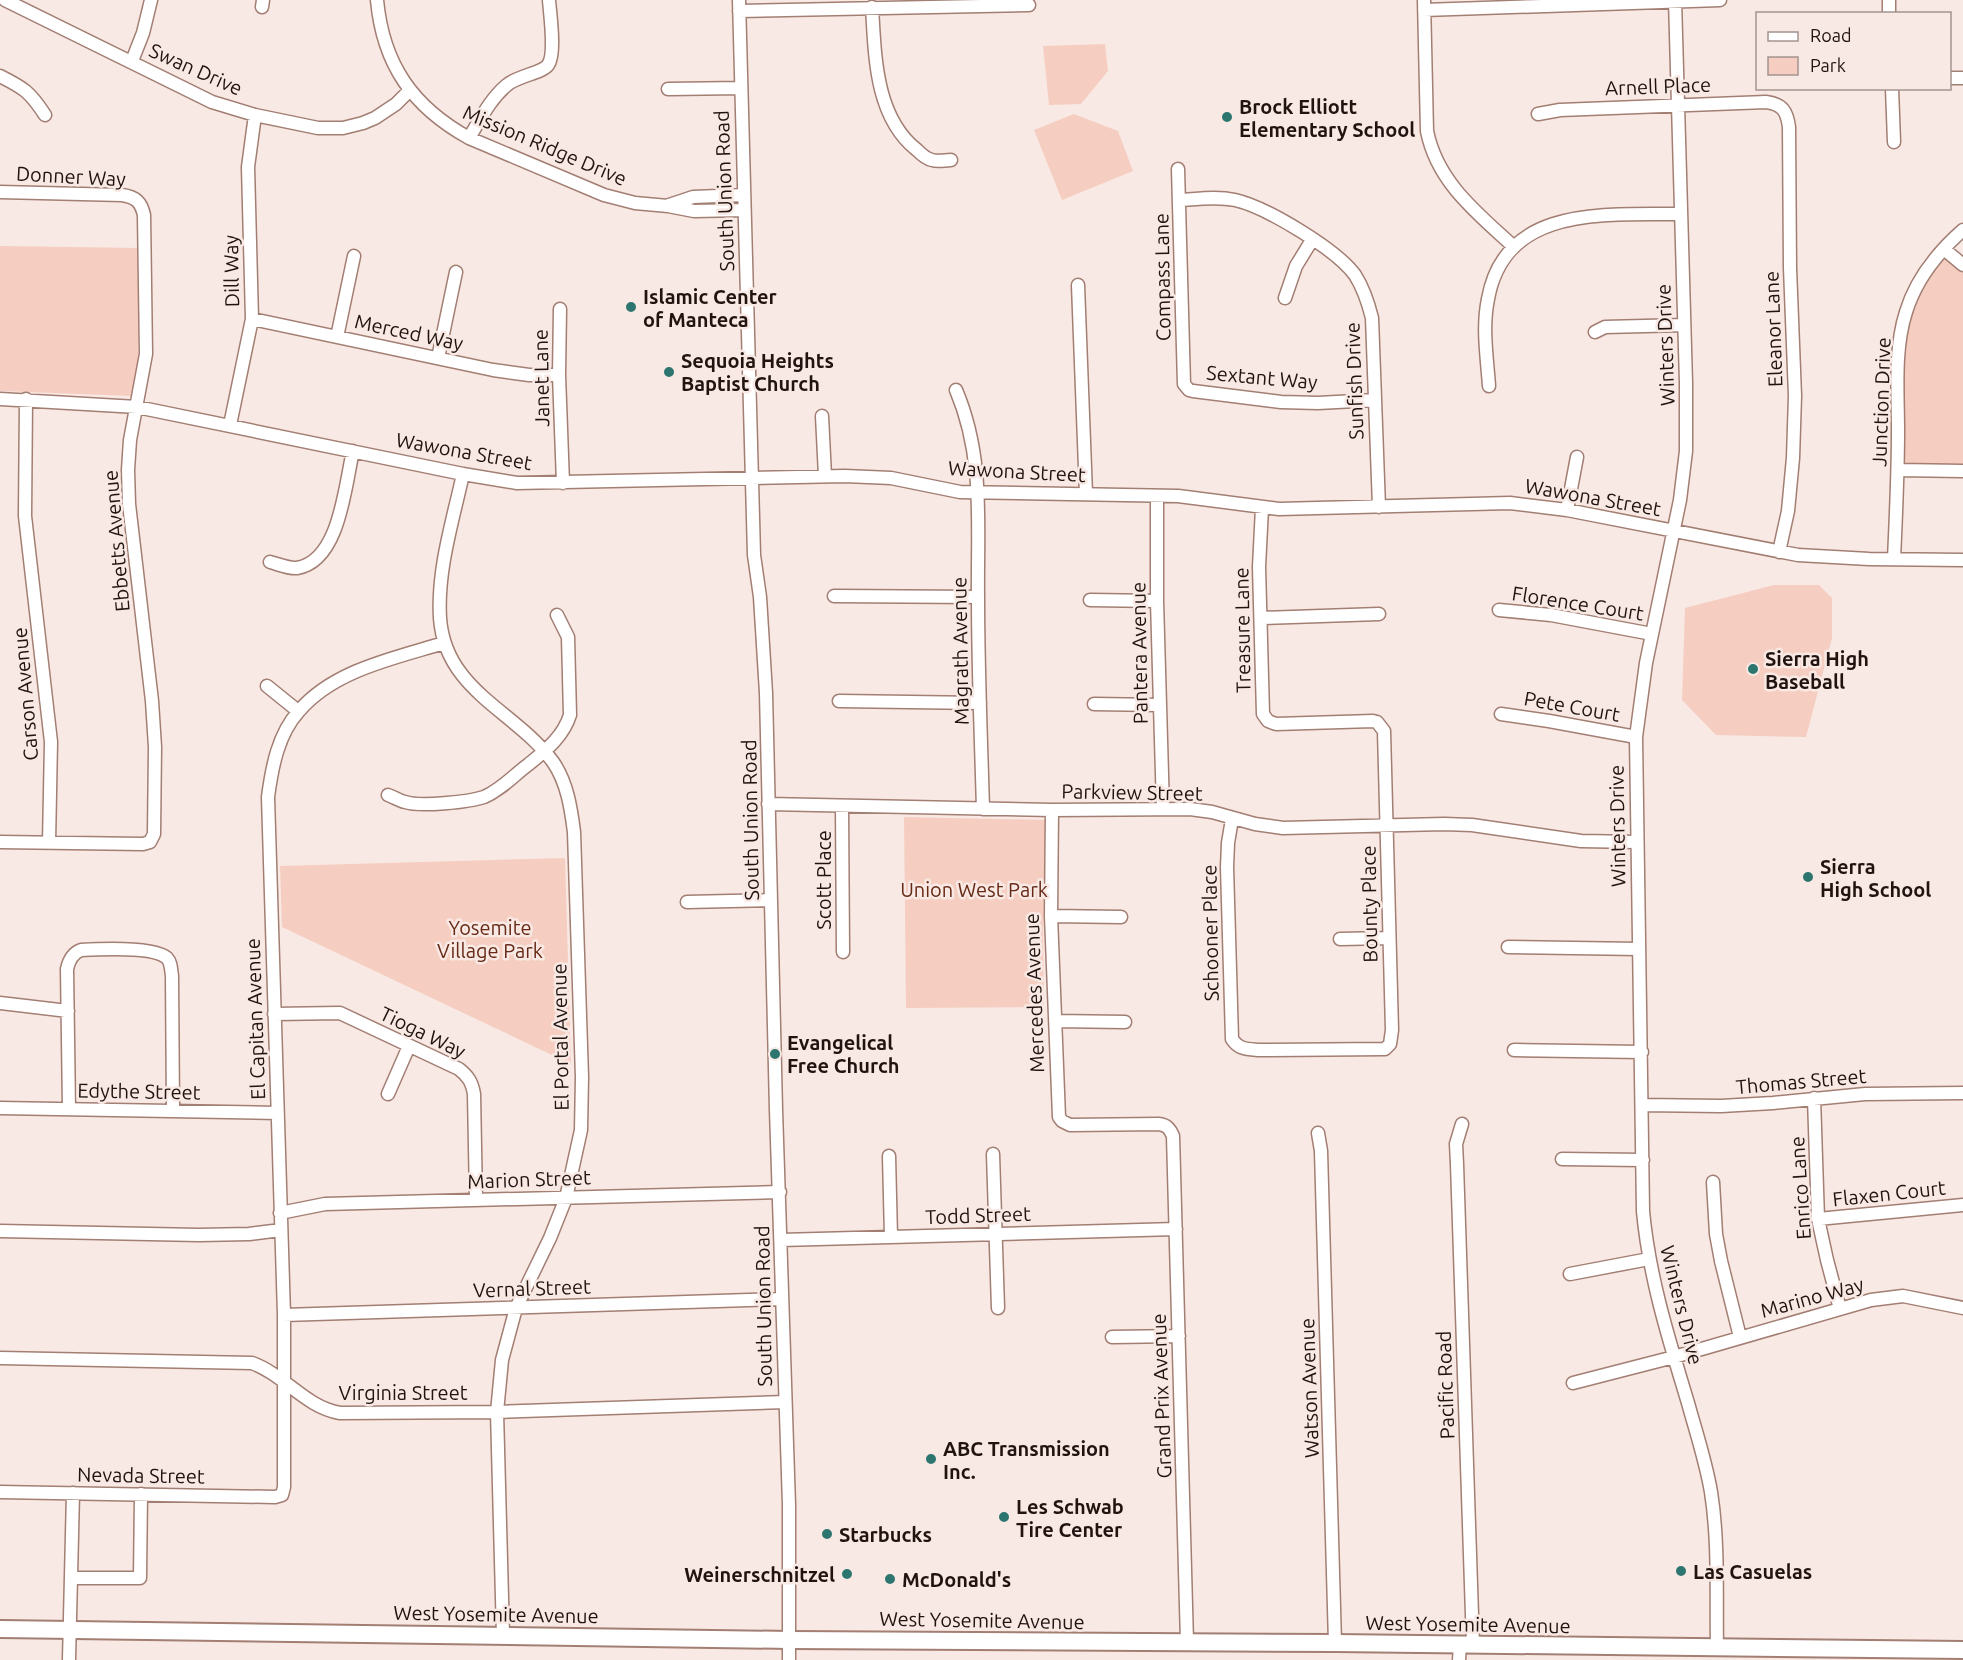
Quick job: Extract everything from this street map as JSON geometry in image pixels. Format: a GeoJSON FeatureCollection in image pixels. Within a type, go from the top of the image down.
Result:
{"type":"FeatureCollection","features":[{"type":"Feature","properties":{"kind":"main road","name":"West Yosemite Avenue"},"geometry":{"type":"LineString","coordinates":[[0,1629],[790,1640],[1335,1643],[1464,1650],[1718,1648],[1963,1650]]}},
{"type":"Feature","properties":{"kind":"street"},"geometry":{"type":"LineString","coordinates":[[132,62],[143,33],[151,0]]}},
{"type":"Feature","properties":{"kind":"street","name":"Mission Ridge Drive"},"geometry":{"type":"LineString","coordinates":[[377,0],[379,21],[389,53],[409,90],[426,109],[455,130],[604,195],[635,203],[694,211],[744,210]]}},
{"type":"Feature","properties":{"kind":"street"},"geometry":{"type":"LineString","coordinates":[[469,138],[488,107],[507,84],[546,67],[549,63],[552,52],[549,0]]}},
{"type":"Feature","properties":{"kind":"street"},"geometry":{"type":"LineString","coordinates":[[1514,247],[1473,209],[1454,187],[1438,166],[1431,150],[1427,131],[1424,5],[1720,0]]}},
{"type":"Feature","properties":{"kind":"street","name":"Swan Drive"},"geometry":{"type":"LineString","coordinates":[[10,1],[212,102],[255,115],[318,128],[343,128],[375,118],[396,104],[409,90]]}},
{"type":"Feature","properties":{"kind":"street","name":"Winters Drive"},"geometry":{"type":"LineString","coordinates":[[1675,1],[1686,451],[1680,500],[1640,699],[1636,737],[1643,1211],[1649,1259],[1674,1357],[1702,1450],[1711,1492],[1715,1531],[1718,1648]]}},
{"type":"Feature","properties":{"kind":"street"},"geometry":{"type":"LineString","coordinates":[[739,6],[872,8],[1029,5]]}},
{"type":"Feature","properties":{"kind":"street","name":"South Union Road"},"geometry":{"type":"LineString","coordinates":[[739,6],[754,555],[760,597],[766,693],[789,1503],[789,1660]]}},
{"type":"Feature","properties":{"kind":"street"},"geometry":{"type":"LineString","coordinates":[[872,8],[878,76],[891,116],[903,137],[928,159],[951,160]]}},
{"type":"Feature","properties":{"kind":"street"},"geometry":{"type":"LineString","coordinates":[[0,76],[23,88],[32,96],[45,115]]}},
{"type":"Feature","properties":{"kind":"street"},"geometry":{"type":"LineString","coordinates":[[668,88],[741,88]]}},
{"type":"Feature","properties":{"kind":"street"},"geometry":{"type":"LineString","coordinates":[[1892,90],[1894,142]]}},
{"type":"Feature","properties":{"kind":"street","name":"Arnell Place"},"geometry":{"type":"LineString","coordinates":[[1538,114],[1560,110],[1766,102],[1781,106]]}},
{"type":"Feature","properties":{"kind":"street","name":"Eleanor Lane"},"geometry":{"type":"LineString","coordinates":[[1779,552],[1791,493],[1795,396],[1790,268],[1789,128],[1788,117],[1781,106]]}},
{"type":"Feature","properties":{"kind":"street","name":"Dill Way"},"geometry":{"type":"LineString","coordinates":[[230,425],[252,319],[248,167],[255,115]]}},
{"type":"Feature","properties":{"kind":"street","name":"Compass Lane"},"geometry":{"type":"LineString","coordinates":[[1178,169],[1184,384]]}},
{"type":"Feature","properties":{"kind":"street","name":"Donner Way"},"geometry":{"type":"LineString","coordinates":[[0,192],[122,195],[131,196],[139,201]]}},
{"type":"Feature","properties":{"kind":"street","name":"Mission Ridge Drive"},"geometry":{"type":"LineString","coordinates":[[668,206],[693,197],[744,195]]}},
{"type":"Feature","properties":{"kind":"street","name":"Sunfish Drive"},"geometry":{"type":"LineString","coordinates":[[1180,200],[1218,198],[1248,204],[1279,218],[1336,256],[1353,273],[1368,299],[1372,318],[1380,507]]}},
{"type":"Feature","properties":{"kind":"street","name":"Ebbetts Avenue"},"geometry":{"type":"LineString","coordinates":[[49,843],[143,844],[150,842],[154,834],[155,747],[152,701],[129,504],[128,470],[130,440],[146,354],[144,216],[139,201]]}},
{"type":"Feature","properties":{"kind":"street"},"geometry":{"type":"LineString","coordinates":[[1489,386],[1485,342],[1487,300],[1492,281],[1514,247],[1545,226],[1567,219],[1599,215],[1681,214]]}},
{"type":"Feature","properties":{"kind":"street","name":"Junction Drive"},"geometry":{"type":"LineString","coordinates":[[1894,559],[1899,369],[1901,337],[1906,312],[1917,284],[1933,260],[1963,230]]}},
{"type":"Feature","properties":{"kind":"street"},"geometry":{"type":"LineString","coordinates":[[1285,298],[1296,266],[1312,240]]}},
{"type":"Feature","properties":{"kind":"street"},"geometry":{"type":"LineString","coordinates":[[1944,249],[1963,265]]}},
{"type":"Feature","properties":{"kind":"street"},"geometry":{"type":"LineString","coordinates":[[337,337],[354,256]]}},
{"type":"Feature","properties":{"kind":"street"},"geometry":{"type":"LineString","coordinates":[[438,358],[456,272]]}},
{"type":"Feature","properties":{"kind":"street"},"geometry":{"type":"LineString","coordinates":[[1078,285],[1086,494]]}},
{"type":"Feature","properties":{"kind":"street","name":"Janet Lane"},"geometry":{"type":"LineString","coordinates":[[560,309],[559,375],[563,483]]}},
{"type":"Feature","properties":{"kind":"street","name":"Merced Way"},"geometry":{"type":"LineString","coordinates":[[252,319],[502,372],[559,375]]}},
{"type":"Feature","properties":{"kind":"street"},"geometry":{"type":"LineString","coordinates":[[1595,332],[1605,327],[1684,325]]}},
{"type":"Feature","properties":{"kind":"street","name":"Sextant Way"},"geometry":{"type":"LineString","coordinates":[[1184,384],[1193,391],[1281,402],[1374,400]]}},
{"type":"Feature","properties":{"kind":"street","name":"Magrath Avenue"},"geometry":{"type":"LineString","coordinates":[[956,390],[971,432],[977,467],[983,808]]}},
{"type":"Feature","properties":{"kind":"street","name":"Wawona Street"},"geometry":{"type":"LineString","coordinates":[[0,399],[137,406],[517,483],[825,476],[891,478],[960,492],[1192,497],[1262,508],[1510,504],[1567,510],[1798,555],[1963,560]]}},
{"type":"Feature","properties":{"kind":"street","name":"Carson Avenue"},"geometry":{"type":"LineString","coordinates":[[26,399],[25,516],[51,742],[49,843]]}},
{"type":"Feature","properties":{"kind":"street"},"geometry":{"type":"LineString","coordinates":[[822,416],[825,476]]}},
{"type":"Feature","properties":{"kind":"street"},"geometry":{"type":"LineString","coordinates":[[270,562],[296,568],[310,564],[329,544],[336,525],[353,451]]}},
{"type":"Feature","properties":{"kind":"street"},"geometry":{"type":"LineString","coordinates":[[1567,510],[1576,457]]}},
{"type":"Feature","properties":{"kind":"street"},"geometry":{"type":"LineString","coordinates":[[1898,470],[1963,471]]}},
{"type":"Feature","properties":{"kind":"street","name":"El Portal Avenue"},"geometry":{"type":"LineString","coordinates":[[464,474],[440,592],[440,620],[444,643],[455,667],[471,687],[554,763],[570,802],[574,832],[582,1077],[581,1120],[576,1157],[566,1198],[550,1238],[516,1308],[502,1360],[496,1412],[503,1635]]}},
{"type":"Feature","properties":{"kind":"street","name":"Pantera Avenue"},"geometry":{"type":"LineString","coordinates":[[1157,496],[1157,601],[1163,809]]}},
{"type":"Feature","properties":{"kind":"street","name":"Treasure Lane"},"geometry":{"type":"LineString","coordinates":[[1262,508],[1259,567],[1263,714],[1268,721],[1276,724],[1373,721],[1377,722],[1384,731],[1385,738]]}},
{"type":"Feature","properties":{"kind":"street"},"geometry":{"type":"LineString","coordinates":[[834,596],[978,597]]}},
{"type":"Feature","properties":{"kind":"street"},"geometry":{"type":"LineString","coordinates":[[1090,600],[1157,601]]}},
{"type":"Feature","properties":{"kind":"street","name":"Florence Court"},"geometry":{"type":"LineString","coordinates":[[1498,610],[1551,615],[1652,634]]}},
{"type":"Feature","properties":{"kind":"street"},"geometry":{"type":"LineString","coordinates":[[1261,618],[1379,614]]}},
{"type":"Feature","properties":{"kind":"street"},"geometry":{"type":"LineString","coordinates":[[388,795],[407,803],[464,801],[485,796],[501,787],[558,738],[567,725],[570,715],[568,637],[557,615]]}},
{"type":"Feature","properties":{"kind":"street","name":"El Capitan Avenue"},"geometry":{"type":"LineString","coordinates":[[282,1495],[284,1487],[282,1381],[284,1315],[268,797],[272,765],[298,711],[334,683],[368,667],[444,643]]}},
{"type":"Feature","properties":{"kind":"street"},"geometry":{"type":"LineString","coordinates":[[267,686],[298,711]]}},
{"type":"Feature","properties":{"kind":"street"},"geometry":{"type":"LineString","coordinates":[[839,701],[980,703]]}},
{"type":"Feature","properties":{"kind":"street"},"geometry":{"type":"LineString","coordinates":[[1094,704],[1159,705]]}},
{"type":"Feature","properties":{"kind":"street","name":"Pete Court"},"geometry":{"type":"LineString","coordinates":[[1501,714],[1636,737]]}},
{"type":"Feature","properties":{"kind":"street","name":"Bounty Place"},"geometry":{"type":"LineString","coordinates":[[1367,1051],[1385,1050],[1392,1039],[1385,738]]}},
{"type":"Feature","properties":{"kind":"street","name":"Parkview Street"},"geometry":{"type":"LineString","coordinates":[[768,804],[1052,810],[1190,809],[1283,828],[1472,825],[1581,841],[1636,842]]}},
{"type":"Feature","properties":{"kind":"street","name":"Scott Place"},"geometry":{"type":"LineString","coordinates":[[842,807],[843,952]]}},
{"type":"Feature","properties":{"kind":"street","name":"Mercedes Avenue"},"geometry":{"type":"LineString","coordinates":[[1052,810],[1052,916],[1059,1117],[1070,1125],[1165,1125],[1170,1130],[1173,1148]]}},
{"type":"Feature","properties":{"kind":"street","name":"Schooner Place"},"geometry":{"type":"LineString","coordinates":[[1232,819],[1227,867],[1232,1039],[1236,1045],[1245,1049],[1367,1051]]}},
{"type":"Feature","properties":{"kind":"street"},"geometry":{"type":"LineString","coordinates":[[0,842],[49,843]]}},
{"type":"Feature","properties":{"kind":"street"},"geometry":{"type":"LineString","coordinates":[[687,902],[771,900]]}},
{"type":"Feature","properties":{"kind":"street"},"geometry":{"type":"LineString","coordinates":[[1052,916],[1121,916]]}},
{"type":"Feature","properties":{"kind":"street"},"geometry":{"type":"LineString","coordinates":[[1340,939],[1389,938]]}},
{"type":"Feature","properties":{"kind":"street"},"geometry":{"type":"LineString","coordinates":[[1508,946],[1639,949]]}},
{"type":"Feature","properties":{"kind":"street"},"geometry":{"type":"LineString","coordinates":[[69,1109],[66,969],[68,961],[76,952],[89,950],[150,951],[161,954],[170,962],[173,1111]]}},
{"type":"Feature","properties":{"kind":"street"},"geometry":{"type":"LineString","coordinates":[[0,1003],[68,1011]]}},
{"type":"Feature","properties":{"kind":"street","name":"Tioga Way"},"geometry":{"type":"LineString","coordinates":[[274,1014],[340,1013],[459,1069],[468,1076],[472,1084],[476,1200]]}},
{"type":"Feature","properties":{"kind":"street"},"geometry":{"type":"LineString","coordinates":[[1055,1021],[1125,1022]]}},
{"type":"Feature","properties":{"kind":"street"},"geometry":{"type":"LineString","coordinates":[[388,1094],[409,1046]]}},
{"type":"Feature","properties":{"kind":"street"},"geometry":{"type":"LineString","coordinates":[[1514,1050],[1642,1052]]}},
{"type":"Feature","properties":{"kind":"street","name":"Thomas Street"},"geometry":{"type":"LineString","coordinates":[[1642,1105],[1721,1106],[1773,1104],[1864,1094],[1963,1093]]}},
{"type":"Feature","properties":{"kind":"street","name":"Enrico Lane"},"geometry":{"type":"LineString","coordinates":[[1814,1098],[1818,1219],[1840,1309]]}},
{"type":"Feature","properties":{"kind":"street","name":"Edythe Street"},"geometry":{"type":"LineString","coordinates":[[0,1108],[277,1113]]}},
{"type":"Feature","properties":{"kind":"street","name":"Pacific Road"},"geometry":{"type":"LineString","coordinates":[[1462,1124],[1456,1144],[1464,1650]]}},
{"type":"Feature","properties":{"kind":"street","name":"Watson Avenue"},"geometry":{"type":"LineString","coordinates":[[1318,1133],[1322,1151],[1335,1643]]}},
{"type":"Feature","properties":{"kind":"street","name":"Grand Prix Avenue"},"geometry":{"type":"LineString","coordinates":[[1173,1148],[1187,1642]]}},
{"type":"Feature","properties":{"kind":"street"},"geometry":{"type":"LineString","coordinates":[[993,1154],[998,1308]]}},
{"type":"Feature","properties":{"kind":"street"},"geometry":{"type":"LineString","coordinates":[[889,1156],[891,1237]]}},
{"type":"Feature","properties":{"kind":"street"},"geometry":{"type":"LineString","coordinates":[[1562,1159],[1643,1160]]}},
{"type":"Feature","properties":{"kind":"street"},"geometry":{"type":"LineString","coordinates":[[1713,1182],[1717,1243],[1740,1336]]}},
{"type":"Feature","properties":{"kind":"street","name":"Marion Street"},"geometry":{"type":"LineString","coordinates":[[280,1213],[325,1204],[780,1191]]}},
{"type":"Feature","properties":{"kind":"street","name":"Flaxen Court"},"geometry":{"type":"LineString","coordinates":[[1818,1219],[1963,1205]]}},
{"type":"Feature","properties":{"kind":"street","name":"Todd Street"},"geometry":{"type":"LineString","coordinates":[[781,1240],[1176,1229]]}},
{"type":"Feature","properties":{"kind":"street"},"geometry":{"type":"LineString","coordinates":[[0,1231],[199,1235],[249,1234],[281,1230]]}},
{"type":"Feature","properties":{"kind":"street"},"geometry":{"type":"LineString","coordinates":[[1570,1274],[1649,1259]]}},
{"type":"Feature","properties":{"kind":"street","name":"Marino Way"},"geometry":{"type":"LineString","coordinates":[[1572,1383],[1674,1357],[1870,1300],[1903,1296],[1963,1308]]}},
{"type":"Feature","properties":{"kind":"street","name":"Vernal Street"},"geometry":{"type":"LineString","coordinates":[[284,1315],[782,1299]]}},
{"type":"Feature","properties":{"kind":"street"},"geometry":{"type":"LineString","coordinates":[[1112,1337],[1179,1336]]}},
{"type":"Feature","properties":{"kind":"street","name":"Virginia Street"},"geometry":{"type":"LineString","coordinates":[[0,1358],[252,1363],[265,1367],[326,1411],[340,1413],[496,1412],[785,1402]]}},
{"type":"Feature","properties":{"kind":"street","name":"Nevada Street"},"geometry":{"type":"LineString","coordinates":[[0,1492],[275,1497],[282,1495]]}},
{"type":"Feature","properties":{"kind":"street"},"geometry":{"type":"LineString","coordinates":[[69,1660],[73,1493]]}},
{"type":"Feature","properties":{"kind":"street"},"geometry":{"type":"LineString","coordinates":[[71,1578],[140,1578],[141,1494]]}},
{"type":"Feature","properties":{"kind":"green space"},"geometry":{"type":"Polygon","coordinates":[[[1105,44],[1108,71],[1081,104],[1049,105],[1043,46],[1105,44]]]}},
{"type":"Feature","properties":{"kind":"green space"},"geometry":{"type":"Polygon","coordinates":[[[1074,114],[1118,131],[1133,171],[1062,200],[1034,130],[1074,114]]]}},
{"type":"Feature","properties":{"kind":"green space"},"geometry":{"type":"Polygon","coordinates":[[[0,246],[139,248],[138,366],[131,396],[0,391],[0,246]]]}},
{"type":"Feature","properties":{"kind":"green space"},"geometry":{"type":"Polygon","coordinates":[[[1944,249],[1963,265],[1963,471],[1898,470],[1906,312],[1944,249]]]}},
{"type":"Feature","properties":{"kind":"green space","name":"Sierra High Baseball"},"geometry":{"type":"Polygon","coordinates":[[[1774,585],[1819,585],[1832,598],[1832,638],[1806,737],[1716,735],[1682,700],[1685,608],[1774,585]]]}},
{"type":"Feature","properties":{"kind":"green space","name":"Union West Park"},"geometry":{"type":"Polygon","coordinates":[[[904,817],[1046,820],[1043,928],[1044,1007],[906,1008],[904,817]]]}},
{"type":"Feature","properties":{"kind":"green space","name":"Yosemite Village Park"},"geometry":{"type":"Polygon","coordinates":[[[565,858],[571,1064],[282,927],[280,866],[565,858]]]}},
{"type":"Feature","properties":{"kind":"place","name":"Brock Elliott Elementary School"},"geometry":{"type":"Point","coordinates":[1227,117]}},
{"type":"Feature","properties":{"kind":"place","name":"Islamic Center of Manteca"},"geometry":{"type":"Point","coordinates":[631,307]}},
{"type":"Feature","properties":{"kind":"place","name":"Sequoia Heights Baptist Church"},"geometry":{"type":"Point","coordinates":[669,372]}},
{"type":"Feature","properties":{"kind":"place","name":"Sierra High Baseball"},"geometry":{"type":"Point","coordinates":[1753,669]}},
{"type":"Feature","properties":{"kind":"place","name":"Sierra High School"},"geometry":{"type":"Point","coordinates":[1808,877]}},
{"type":"Feature","properties":{"kind":"place","name":"Evangelical Free Church"},"geometry":{"type":"Point","coordinates":[775,1054]}},
{"type":"Feature","properties":{"kind":"place","name":"ABC Transmission Inc."},"geometry":{"type":"Point","coordinates":[931,1459]}},
{"type":"Feature","properties":{"kind":"place","name":"Les Schwab Tire Center"},"geometry":{"type":"Point","coordinates":[1004,1517]}},
{"type":"Feature","properties":{"kind":"place","name":"Starbucks"},"geometry":{"type":"Point","coordinates":[827,1534]}},
{"type":"Feature","properties":{"kind":"place","name":"Las Casuelas"},"geometry":{"type":"Point","coordinates":[1681,1571]}},
{"type":"Feature","properties":{"kind":"place","name":"Weinerschnitzel"},"geometry":{"type":"Point","coordinates":[847,1574]}},
{"type":"Feature","properties":{"kind":"place","name":"McDonald's"},"geometry":{"type":"Point","coordinates":[890,1579]}}]}
